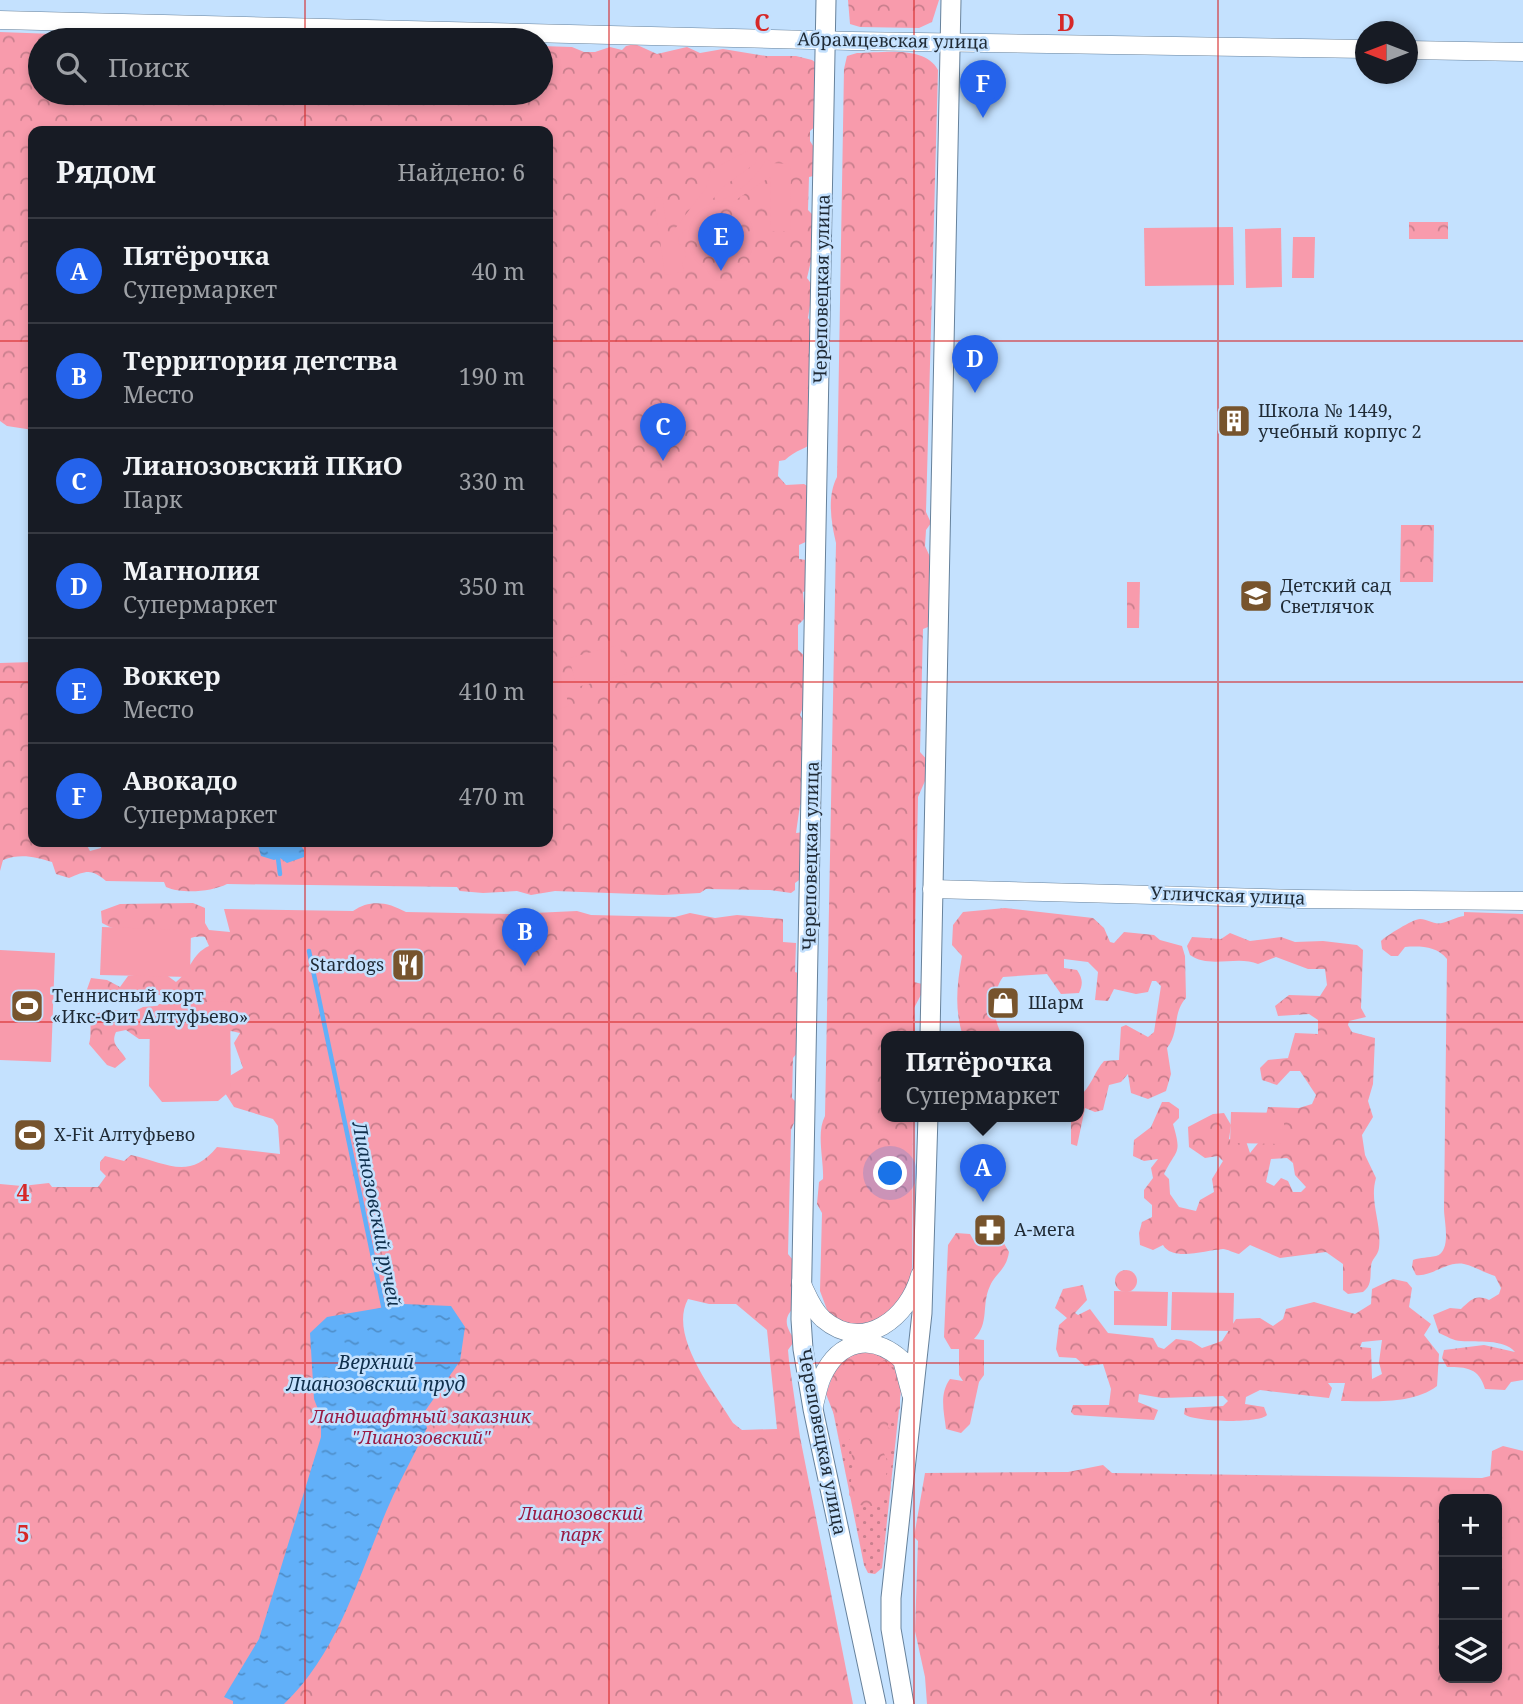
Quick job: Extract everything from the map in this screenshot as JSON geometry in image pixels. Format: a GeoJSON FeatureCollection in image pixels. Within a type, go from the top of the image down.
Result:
{"type":"FeatureCollection","features":[{"type":"Feature","properties":{"kind":"main road","name":"Череповецкая улица"},"geometry":{"type":"LineString","coordinates":[[826,0],[801,1282],[803,1349],[813,1409],[876,1704]]}},
{"type":"Feature","properties":{"kind":"main road"},"geometry":{"type":"LineString","coordinates":[[930,1031],[951,0]]}},
{"type":"Feature","properties":{"kind":"main road"},"geometry":{"type":"LineString","coordinates":[[904,1704],[891,1629],[891,1598],[913,1404],[924,1262],[928,1122]]}},
{"type":"Feature","properties":{"kind":"street","name":"Абрамцевская улица"},"geometry":{"type":"LineString","coordinates":[[0,20],[348,28]]}},
{"type":"Feature","properties":{"kind":"street","name":"Абрамцевская улица"},"geometry":{"type":"LineString","coordinates":[[553,33],[950,43],[1355,49]]}},
{"type":"Feature","properties":{"kind":"street"},"geometry":{"type":"LineString","coordinates":[[1418,50],[1523,52]]}},
{"type":"Feature","properties":{"kind":"street","name":"Угличская улица"},"geometry":{"type":"LineString","coordinates":[[932,889],[1299,899],[1523,901]]}},
{"type":"Feature","properties":{"kind":"street"},"geometry":{"type":"LineString","coordinates":[[801,1282],[823,1318],[837,1328],[851,1333],[868,1332],[886,1326],[899,1316],[916,1291],[924,1262]]}},
{"type":"Feature","properties":{"kind":"street"},"geometry":{"type":"LineString","coordinates":[[813,1409],[821,1378],[833,1359],[846,1348],[877,1343],[902,1360],[913,1404]]}},
{"type":"Feature","properties":{"kind":"green space"},"geometry":{"type":"Polygon","coordinates":[[[848,0],[939,0],[932,22],[919,28],[860,27],[850,24],[848,0]]]}},
{"type":"Feature","properties":{"kind":"green space"},"geometry":{"type":"Polygon","coordinates":[[[0,32],[28,33],[28,105],[553,105],[553,46],[595,52],[610,47],[622,50],[635,44],[657,54],[687,47],[700,53],[723,49],[766,56],[796,56],[812,60],[822,67],[820,122],[810,131],[810,141],[821,158],[818,175],[809,177],[808,210],[818,220],[819,252],[811,261],[807,278],[813,286],[808,318],[813,325],[818,439],[779,461],[778,476],[786,485],[804,484],[818,492],[810,540],[799,545],[799,559],[806,560],[809,590],[803,592],[805,618],[798,625],[798,650],[808,659],[804,704],[800,715],[806,725],[810,800],[800,805],[796,833],[804,832],[806,875],[795,883],[795,890],[791,893],[706,889],[700,893],[663,895],[555,891],[531,895],[517,891],[460,891],[457,887],[227,884],[213,889],[188,891],[166,887],[164,882],[106,881],[89,872],[69,878],[56,874],[52,862],[28,856],[3,860],[0,871],[0,663],[28,662],[28,847],[88,847],[90,851],[101,847],[553,847],[553,126],[28,126],[28,429],[7,426],[0,421],[0,32]]]}},
{"type":"Feature","properties":{"kind":"green space"},"geometry":{"type":"Polygon","coordinates":[[[902,52],[923,57],[932,62],[938,70],[926,512],[931,523],[926,530],[925,546],[931,559],[928,627],[923,629],[920,752],[932,765],[918,797],[914,982],[922,984],[922,993],[914,1008],[915,1031],[881,1031],[881,1122],[913,1122],[912,1267],[910,1286],[885,1320],[853,1326],[829,1315],[820,1291],[822,1213],[817,1204],[819,1182],[823,1179],[821,1138],[825,1116],[836,543],[831,501],[837,477],[844,69],[847,56],[857,53],[902,52]]]}},
{"type":"Feature","properties":{"kind":"green space"},"geometry":{"type":"Polygon","coordinates":[[[751,149],[757,162],[723,187],[707,206],[742,188],[767,158],[771,163],[791,164],[790,231],[771,231],[770,177],[733,202],[697,217],[678,238],[679,244],[684,245],[684,272],[665,275],[654,198],[662,197],[668,234],[671,234],[706,188],[711,170],[751,149]]]}},
{"type":"Feature","properties":{"kind":"green space"},"geometry":{"type":"Polygon","coordinates":[[[1409,222],[1448,222],[1448,239],[1409,239],[1409,222]]]}},
{"type":"Feature","properties":{"kind":"green space"},"geometry":{"type":"Polygon","coordinates":[[[1233,227],[1234,285],[1145,286],[1144,228],[1233,227]]]}},
{"type":"Feature","properties":{"kind":"green space"},"geometry":{"type":"Polygon","coordinates":[[[1281,228],[1282,287],[1246,288],[1245,229],[1281,228]]]}},
{"type":"Feature","properties":{"kind":"green space"},"geometry":{"type":"Polygon","coordinates":[[[1293,237],[1315,237],[1314,278],[1292,278],[1293,237]]]}},
{"type":"Feature","properties":{"kind":"green space"},"geometry":{"type":"Polygon","coordinates":[[[1401,525],[1434,525],[1433,582],[1400,582],[1401,525]]]}},
{"type":"Feature","properties":{"kind":"green space"},"geometry":{"type":"Polygon","coordinates":[[[1127,582],[1140,582],[1139,628],[1127,628],[1127,582]]]}},
{"type":"Feature","properties":{"kind":"green space"},"geometry":{"type":"Polygon","coordinates":[[[619,645],[627,674],[577,687],[569,658],[619,645]]]}},
{"type":"Feature","properties":{"kind":"green space"},"geometry":{"type":"Polygon","coordinates":[[[553,655],[569,706],[553,711],[553,655]]]}},
{"type":"Feature","properties":{"kind":"green space","name":"Лианозовский парк"},"geometry":{"type":"Polygon","coordinates":[[[193,903],[205,908],[205,923],[209,930],[230,932],[224,909],[353,911],[372,903],[393,906],[406,912],[512,914],[577,911],[591,915],[675,917],[690,913],[715,918],[737,915],[783,919],[783,942],[796,943],[795,972],[801,974],[805,1043],[793,1058],[792,1098],[795,1101],[796,1118],[791,1130],[788,1254],[793,1260],[798,1304],[787,1321],[795,1340],[788,1350],[800,1437],[853,1704],[0,1704],[0,1184],[22,1186],[49,1183],[52,1187],[98,1187],[106,1176],[100,1170],[100,1162],[105,1156],[124,1161],[131,1155],[167,1165],[187,1167],[197,1164],[217,1147],[280,1154],[278,1126],[273,1119],[234,1107],[225,1093],[228,1077],[243,1068],[234,1043],[240,1033],[231,1031],[214,1039],[139,1039],[126,1030],[116,1032],[115,1043],[126,1059],[115,1068],[107,1065],[89,1044],[92,1016],[108,1009],[131,1013],[143,1007],[166,1005],[168,998],[140,992],[96,1003],[85,995],[91,978],[107,980],[120,987],[128,976],[161,971],[176,982],[198,953],[209,946],[205,937],[178,941],[160,940],[102,923],[101,911],[120,904],[193,903]],[[688,1299],[683,1314],[688,1346],[705,1380],[733,1423],[742,1430],[777,1429],[767,1330],[736,1304],[709,1304],[688,1299]]]}},
{"type":"Feature","properties":{"kind":"green space"},"geometry":{"type":"Polygon","coordinates":[[[1005,908],[1093,918],[1104,928],[1110,942],[1114,943],[1124,932],[1154,935],[1160,940],[1182,946],[1185,956],[1186,998],[1179,1010],[1173,1036],[1167,1048],[1171,1074],[1166,1091],[1148,1099],[1131,1093],[1128,1074],[1121,1082],[1109,1085],[1103,1110],[1095,1112],[1085,1108],[1084,1113],[1084,1092],[1098,1069],[1104,1061],[1119,1060],[1121,1027],[1126,1025],[1148,1037],[1154,1032],[1161,986],[1156,981],[1152,981],[1148,992],[1136,994],[1114,989],[1108,1001],[1095,1000],[1098,972],[1088,962],[1064,959],[1064,968],[1077,970],[1080,976],[1082,984],[1079,993],[1061,994],[1047,974],[1003,977],[995,997],[995,1012],[1000,1031],[962,1031],[957,996],[962,956],[952,945],[953,925],[963,912],[1005,908]]]}},
{"type":"Feature","properties":{"kind":"green space"},"geometry":{"type":"Polygon","coordinates":[[[1464,912],[1523,914],[1523,1380],[1511,1382],[1505,1390],[1485,1389],[1479,1377],[1471,1370],[1447,1367],[1442,1358],[1444,1350],[1484,1345],[1515,1352],[1497,1343],[1458,1341],[1450,1338],[1439,1333],[1433,1315],[1450,1308],[1461,1309],[1477,1298],[1489,1300],[1499,1294],[1501,1288],[1495,1276],[1464,1264],[1451,1265],[1422,1275],[1416,1275],[1412,1267],[1413,1260],[1441,1253],[1446,1242],[1444,1209],[1447,959],[1438,951],[1422,947],[1405,947],[1398,956],[1391,956],[1382,949],[1381,941],[1417,920],[1442,923],[1464,916],[1464,912]]]}},
{"type":"Feature","properties":{"kind":"green space"},"geometry":{"type":"Polygon","coordinates":[[[102,927],[191,930],[190,977],[100,975],[102,927]]]}},
{"type":"Feature","properties":{"kind":"green space"},"geometry":{"type":"Polygon","coordinates":[[[1230,933],[1250,941],[1281,937],[1295,942],[1323,941],[1357,945],[1363,950],[1361,1008],[1366,1017],[1349,1021],[1348,1025],[1352,1032],[1375,1038],[1373,1084],[1368,1101],[1373,1117],[1362,1135],[1365,1155],[1376,1178],[1374,1196],[1379,1239],[1378,1251],[1371,1264],[1369,1284],[1363,1292],[1348,1294],[1343,1290],[1343,1264],[1326,1252],[1280,1258],[1250,1245],[1239,1254],[1223,1249],[1182,1254],[1174,1253],[1163,1245],[1153,1250],[1140,1245],[1142,1222],[1152,1217],[1152,1205],[1144,1198],[1144,1190],[1153,1178],[1151,1168],[1158,1159],[1144,1161],[1133,1156],[1134,1140],[1151,1127],[1162,1102],[1169,1102],[1179,1109],[1179,1118],[1173,1124],[1178,1147],[1164,1174],[1169,1179],[1170,1194],[1179,1207],[1196,1211],[1200,1200],[1214,1192],[1212,1179],[1223,1161],[1218,1156],[1205,1158],[1189,1147],[1188,1127],[1213,1114],[1224,1113],[1231,1125],[1229,1139],[1246,1141],[1250,1153],[1259,1142],[1268,1107],[1299,1108],[1312,1104],[1316,1095],[1300,1071],[1290,1071],[1277,1085],[1262,1080],[1260,1068],[1268,1060],[1288,1058],[1295,1033],[1318,1034],[1318,1020],[1309,1014],[1278,1016],[1275,1006],[1289,995],[1320,996],[1327,985],[1325,969],[1308,969],[1276,957],[1258,964],[1206,961],[1190,955],[1187,946],[1192,937],[1221,939],[1230,933]],[[1287,1158],[1271,1159],[1266,1182],[1274,1186],[1281,1178],[1288,1181],[1293,1192],[1301,1192],[1306,1187],[1295,1175],[1293,1163],[1287,1158]]]}},
{"type":"Feature","properties":{"kind":"green space","name":"Теннисный корт «Икс-Фит Алтуфьево»"},"geometry":{"type":"Polygon","coordinates":[[[0,950],[55,953],[51,1062],[0,1060],[0,950]]]}},
{"type":"Feature","properties":{"kind":"green space"},"geometry":{"type":"Polygon","coordinates":[[[230,1001],[231,1090],[218,1101],[162,1102],[149,1086],[150,1017],[159,1004],[230,1001]]]}},
{"type":"Feature","properties":{"kind":"green space"},"geometry":{"type":"Polygon","coordinates":[[[1231,1112],[1284,1113],[1284,1144],[1230,1143],[1231,1112]]]}},
{"type":"Feature","properties":{"kind":"green space"},"geometry":{"type":"Polygon","coordinates":[[[1071,1122],[1082,1122],[1077,1146],[1071,1144],[1071,1122]]]}},
{"type":"Feature","properties":{"kind":"green space"},"geometry":{"type":"Polygon","coordinates":[[[956,1233],[970,1234],[974,1241],[1002,1240],[1009,1252],[1006,1263],[992,1281],[987,1293],[984,1320],[974,1339],[984,1340],[984,1375],[979,1382],[970,1424],[961,1433],[946,1429],[943,1403],[944,1391],[950,1379],[963,1381],[959,1375],[959,1349],[951,1349],[944,1337],[948,1245],[956,1233]]]}},
{"type":"Feature","properties":{"kind":"green space"},"geometry":{"type":"Polygon","coordinates":[[[1126,1270],[1134,1273],[1137,1281],[1134,1289],[1126,1292],[1118,1289],[1115,1281],[1118,1273],[1126,1270]]]}},
{"type":"Feature","properties":{"kind":"green space"},"geometry":{"type":"Polygon","coordinates":[[[1393,1279],[1407,1282],[1412,1288],[1409,1307],[1431,1324],[1424,1335],[1439,1354],[1437,1386],[1427,1392],[1391,1401],[1341,1401],[1345,1383],[1328,1383],[1332,1388],[1329,1398],[1260,1390],[1246,1397],[1245,1404],[1264,1407],[1267,1415],[1239,1421],[1199,1419],[1184,1414],[1185,1408],[1223,1406],[1228,1401],[1223,1396],[1162,1398],[1139,1394],[1138,1402],[1158,1410],[1154,1420],[1074,1415],[1071,1412],[1073,1405],[1109,1405],[1111,1389],[1103,1364],[1085,1366],[1076,1358],[1059,1357],[1056,1349],[1059,1325],[1067,1318],[1055,1308],[1063,1289],[1083,1285],[1087,1300],[1075,1313],[1078,1315],[1090,1309],[1108,1333],[1153,1338],[1158,1347],[1164,1349],[1176,1339],[1191,1341],[1202,1348],[1222,1341],[1236,1319],[1260,1318],[1273,1326],[1283,1319],[1286,1309],[1314,1302],[1355,1314],[1371,1304],[1372,1289],[1393,1279]],[[1382,1340],[1362,1342],[1360,1347],[1371,1348],[1372,1379],[1382,1374],[1379,1362],[1382,1340]]]}},
{"type":"Feature","properties":{"kind":"green space"},"geometry":{"type":"Polygon","coordinates":[[[1114,1291],[1168,1292],[1167,1326],[1114,1325],[1114,1291]]]}},
{"type":"Feature","properties":{"kind":"green space"},"geometry":{"type":"Polygon","coordinates":[[[1172,1292],[1234,1293],[1233,1331],[1171,1330],[1172,1292]]]}},
{"type":"Feature","properties":{"kind":"green space"},"geometry":{"type":"Polygon","coordinates":[[[865,1349],[896,1363],[902,1381],[882,1568],[875,1574],[868,1573],[864,1565],[831,1401],[841,1360],[865,1349]]]}},
{"type":"Feature","properties":{"kind":"green space"},"geometry":{"type":"Polygon","coordinates":[[[841,1352],[854,1355],[864,1352],[873,1358],[875,1366],[884,1360],[900,1377],[900,1409],[893,1414],[887,1427],[894,1430],[895,1439],[883,1451],[890,1468],[886,1474],[891,1487],[888,1498],[873,1506],[858,1505],[849,1495],[853,1467],[850,1440],[842,1435],[826,1394],[841,1352]]]}},
{"type":"Feature","properties":{"kind":"green space"},"geometry":{"type":"Polygon","coordinates":[[[1503,1446],[1523,1451],[1523,1704],[927,1704],[925,1677],[915,1631],[918,1541],[914,1537],[925,1473],[1068,1472],[1103,1465],[1112,1473],[1490,1476],[1492,1451],[1503,1446]]]}},
{"type":"Feature","properties":{"kind":"water"},"geometry":{"type":"Polygon","coordinates":[[[258,847],[302,847],[304,850],[304,857],[287,863],[280,858],[274,860],[261,856],[258,847]]]}},
{"type":"Feature","properties":{"kind":"water","name":"Верхний Лианозовский пруд"},"geometry":{"type":"Polygon","coordinates":[[[403,1304],[451,1306],[465,1327],[460,1361],[423,1414],[427,1428],[393,1496],[348,1606],[321,1658],[284,1704],[233,1704],[233,1701],[224,1697],[259,1639],[321,1437],[321,1417],[314,1399],[310,1333],[327,1317],[403,1304]]]}},
{"type":"Feature","properties":{"kind":"waterway"},"geometry":{"type":"LineString","coordinates":[[278,858],[280,874]]}},
{"type":"Feature","properties":{"kind":"waterway","name":"Лианозовский ручей"},"geometry":{"type":"LineString","coordinates":[[309,951],[384,1310]]}},
{"type":"Feature","properties":{"kind":"place","name":"Авокадо"},"geometry":{"type":"Point","coordinates":[983,118]}},
{"type":"Feature","properties":{"kind":"place","name":"Воккер"},"geometry":{"type":"Point","coordinates":[721,271]}},
{"type":"Feature","properties":{"kind":"place","name":"Магнолия"},"geometry":{"type":"Point","coordinates":[975,393]}},
{"type":"Feature","properties":{"kind":"place","name":"Школа № 1449, учебный корпус 2"},"geometry":{"type":"Point","coordinates":[1234,421]}},
{"type":"Feature","properties":{"kind":"place","name":"Лианозовский ПКиО"},"geometry":{"type":"Point","coordinates":[663,461]}},
{"type":"Feature","properties":{"kind":"place","name":"Детский сад Светлячок"},"geometry":{"type":"Point","coordinates":[1256,596]}},
{"type":"Feature","properties":{"kind":"place","name":"Stardogs"},"geometry":{"type":"Point","coordinates":[408,965]}},
{"type":"Feature","properties":{"kind":"place","name":"Территория детства"},"geometry":{"type":"Point","coordinates":[525,966]}},
{"type":"Feature","properties":{"kind":"place","name":"Шарм"},"geometry":{"type":"Point","coordinates":[1003,1003]}},
{"type":"Feature","properties":{"kind":"place","name":"Теннисный корт «Икс-Фит Алтуфьево»"},"geometry":{"type":"Point","coordinates":[27,1006]}},
{"type":"Feature","properties":{"kind":"place","name":"X-Fit Алтуфьево"},"geometry":{"type":"Point","coordinates":[30,1135]}},
{"type":"Feature","properties":{"kind":"place","name":"Пятёрочка"},"geometry":{"type":"Point","coordinates":[983,1202]}},
{"type":"Feature","properties":{"kind":"place","name":"А-мега"},"geometry":{"type":"Point","coordinates":[990,1230]}},
{"type":"Feature","properties":{"kind":"park label","name":"Ландшафтный заказник \"Лианозовский\""},"geometry":{"type":"Point","coordinates":[421,1427]}}]}
